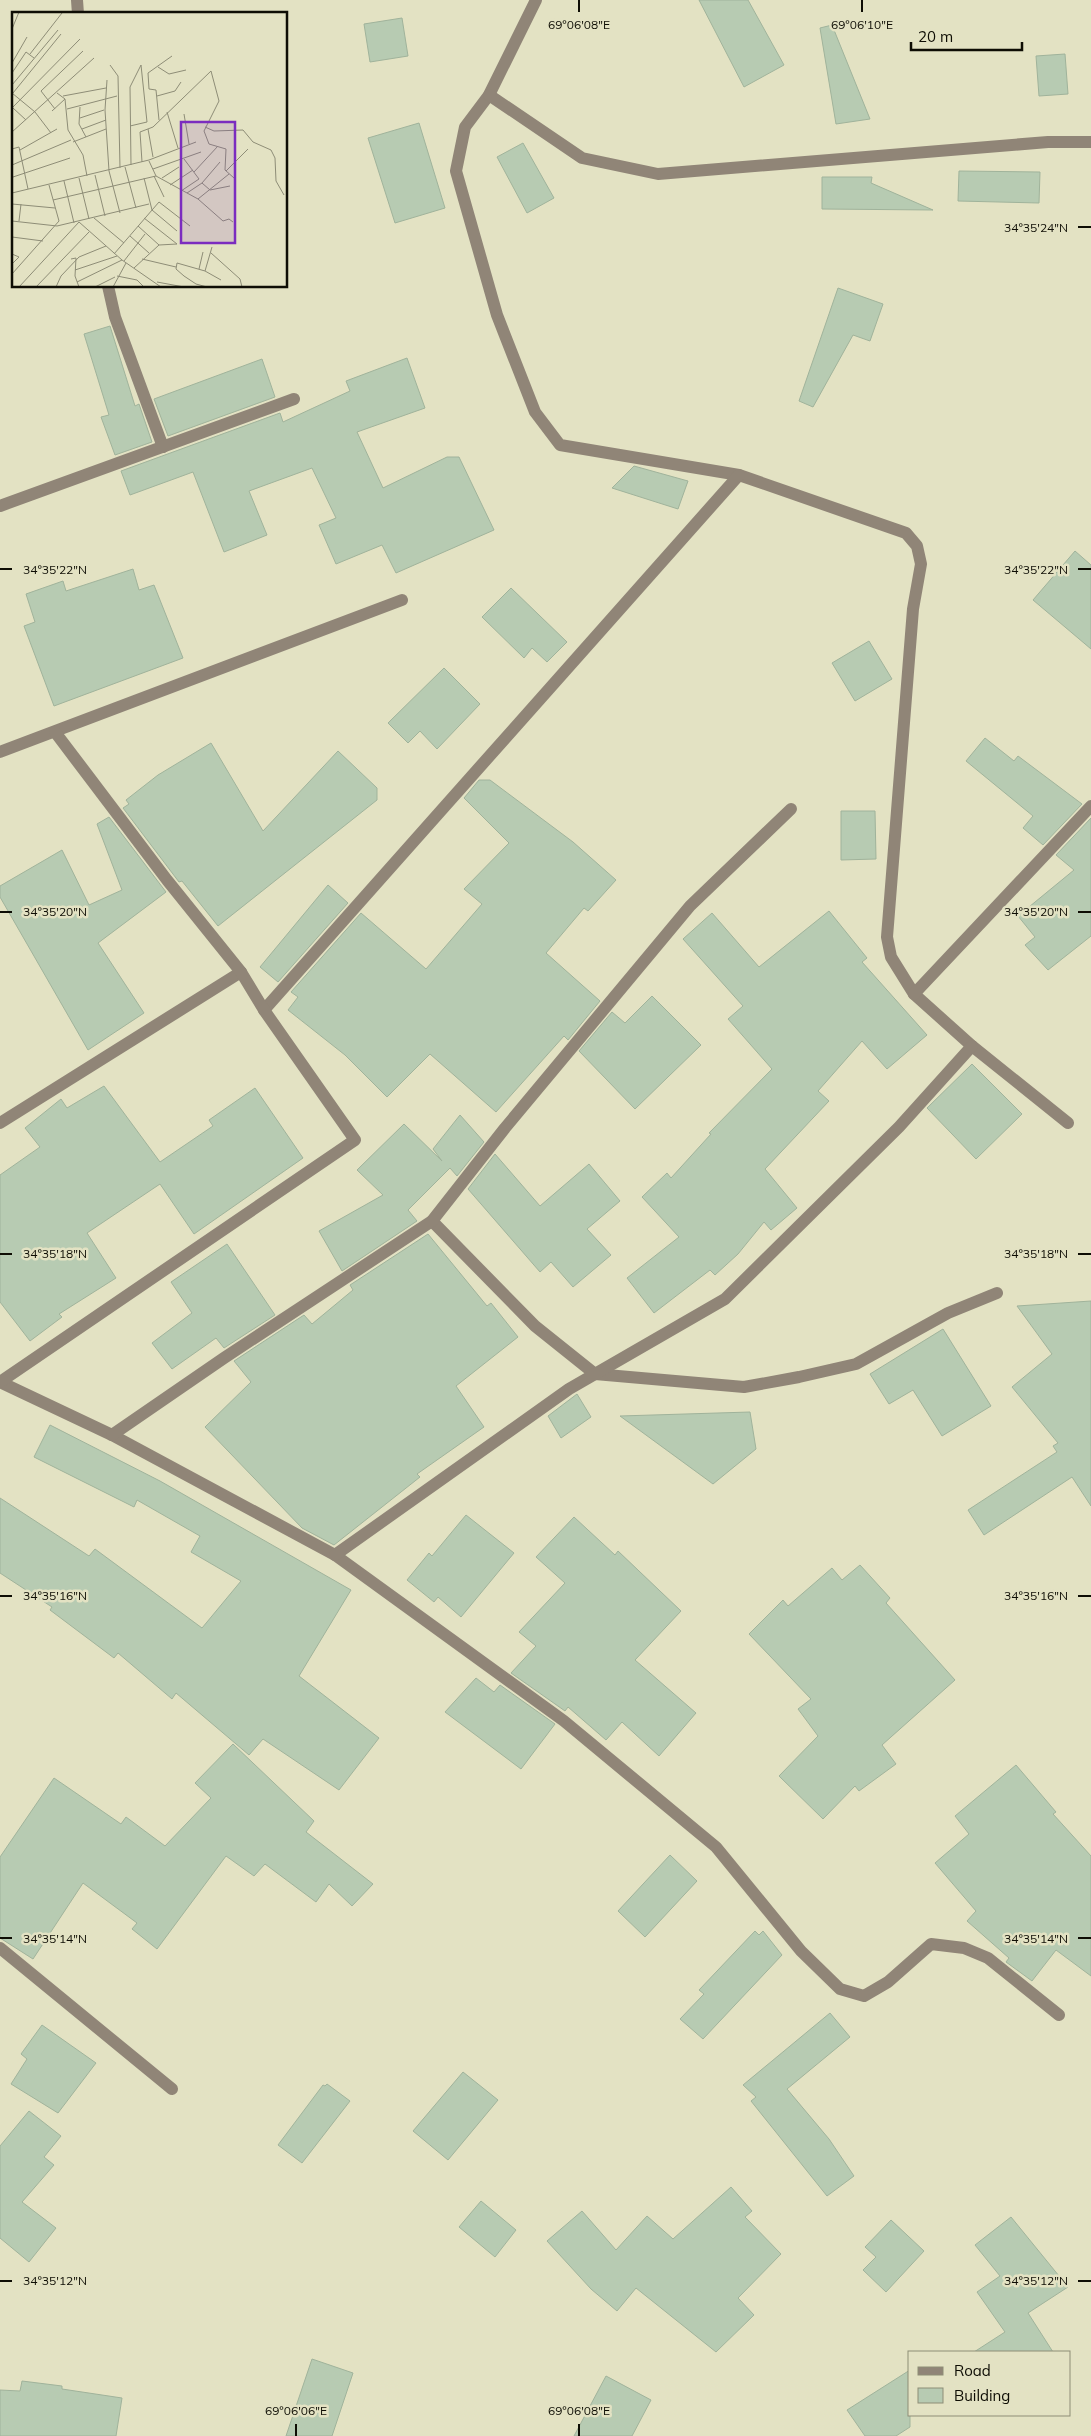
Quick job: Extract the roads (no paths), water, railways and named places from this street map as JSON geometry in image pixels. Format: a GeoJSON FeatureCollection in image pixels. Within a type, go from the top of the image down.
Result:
{"type":"FeatureCollection","features":[{"type":"Feature","properties":{"kind":"street"},"geometry":{"type":"LineString","coordinates":[[536,0],[489,95],[465,128],[456,171],[497,315],[535,412],[560,445],[738,476],[906,533],[917,546],[921,564],[913,608],[887,938],[891,957],[914,994],[972,1046],[1068,1123]]}},
{"type":"Feature","properties":{"kind":"street"},"geometry":{"type":"LineString","coordinates":[[489,95],[582,158],[658,174],[1048,142],[1091,142]]}},
{"type":"Feature","properties":{"kind":"street"},"geometry":{"type":"LineString","coordinates":[[108,288],[115,317],[163,446]]}},
{"type":"Feature","properties":{"kind":"street"},"geometry":{"type":"LineString","coordinates":[[0,506],[294,399]]}},
{"type":"Feature","properties":{"kind":"street"},"geometry":{"type":"LineString","coordinates":[[264,1010],[738,476]]}},
{"type":"Feature","properties":{"kind":"street"},"geometry":{"type":"LineString","coordinates":[[0,752],[402,600]]}},
{"type":"Feature","properties":{"kind":"street"},"geometry":{"type":"LineString","coordinates":[[0,1382],[355,1140],[264,1010],[241,972],[167,880],[55,732]]}},
{"type":"Feature","properties":{"kind":"street"},"geometry":{"type":"LineString","coordinates":[[914,994],[1091,806]]}},
{"type":"Feature","properties":{"kind":"street"},"geometry":{"type":"LineString","coordinates":[[112,1435],[224,1358],[432,1221],[505,1128],[690,906],[791,809]]}},
{"type":"Feature","properties":{"kind":"street"},"geometry":{"type":"LineString","coordinates":[[0,1124],[241,972]]}},
{"type":"Feature","properties":{"kind":"street"},"geometry":{"type":"LineString","coordinates":[[334,1555],[569,1389],[725,1299],[899,1127],[972,1046]]}},
{"type":"Feature","properties":{"kind":"street"},"geometry":{"type":"LineString","coordinates":[[432,1221],[535,1326],[595,1374],[744,1386],[799,1377],[856,1364],[948,1313],[997,1293]]}},
{"type":"Feature","properties":{"kind":"street"},"geometry":{"type":"LineString","coordinates":[[0,1382],[112,1435],[334,1555],[564,1721],[716,1847],[801,1951],[840,1989],[864,1996],[888,1982],[931,1944],[964,1948],[988,1958],[1059,2015]]}},
{"type":"Feature","properties":{"kind":"street"},"geometry":{"type":"LineString","coordinates":[[0,1948],[172,2089]]}}]}
